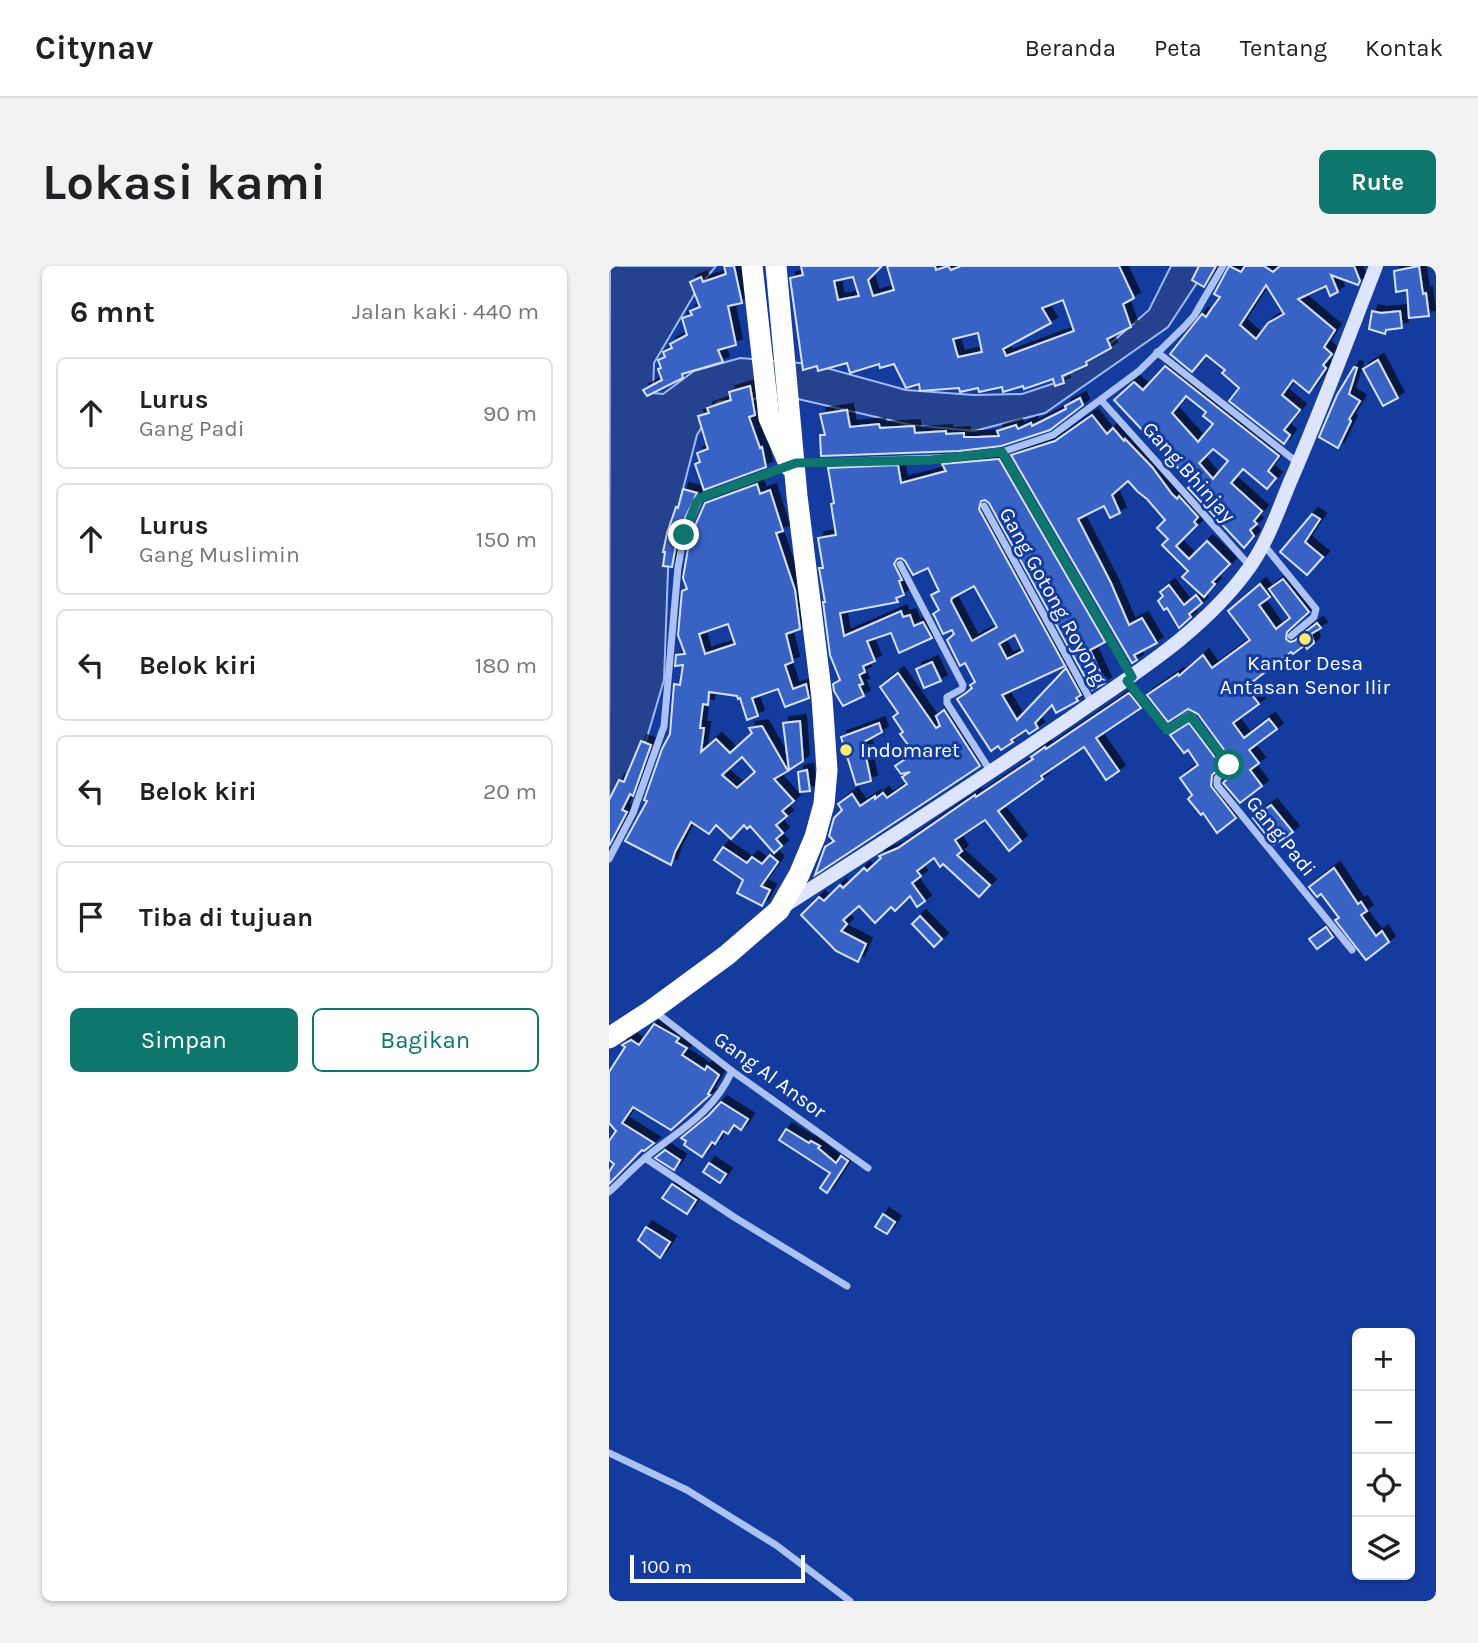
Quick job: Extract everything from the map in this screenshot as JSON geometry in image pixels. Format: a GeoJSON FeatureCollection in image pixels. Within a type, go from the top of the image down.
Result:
{"type":"FeatureCollection","features":[{"type":"Feature","properties":{"kind":"highway"},"geometry":{"type":"LineString","coordinates":[[752,266],[769,418],[783,430]]}},
{"type":"Feature","properties":{"kind":"highway"},"geometry":{"type":"LineString","coordinates":[[609,1038],[727,955],[779,909],[799,875],[815,837],[824,804],[827,770],[822,698],[797,488],[783,430],[787,380],[776,266]]}},
{"type":"Feature","properties":{"kind":"street"},"geometry":{"type":"LineString","coordinates":[[609,859],[633,813],[664,726],[678,567],[684,535],[696,503],[706,494],[793,464],[931,460],[1002,452],[1052,435],[1139,371],[1194,316],[1223,266]]}},
{"type":"Feature","properties":{"kind":"street"},"geometry":{"type":"LineString","coordinates":[[779,909],[991,773],[1130,679],[1196,626],[1233,589],[1251,566],[1263,544],[1376,266]]}},
{"type":"Feature","properties":{"kind":"street"},"geometry":{"type":"LineString","coordinates":[[1157,352],[1298,463]]}},
{"type":"Feature","properties":{"kind":"street","name":"Gang Bhinjay"},"geometry":{"type":"LineString","coordinates":[[1101,400],[1251,566]]}},
{"type":"Feature","properties":{"kind":"street"},"geometry":{"type":"LineString","coordinates":[[1002,452],[1130,679]]}},
{"type":"Feature","properties":{"kind":"street","name":"Gang Gotong Royong"},"geometry":{"type":"LineString","coordinates":[[984,506],[1092,703]]}},
{"type":"Feature","properties":{"kind":"street"},"geometry":{"type":"LineString","coordinates":[[1263,544],[1316,609],[1314,617],[1291,636]]}},
{"type":"Feature","properties":{"kind":"street"},"geometry":{"type":"LineString","coordinates":[[900,564],[963,685],[962,689],[947,697],[947,703],[991,773]]}},
{"type":"Feature","properties":{"kind":"street","name":"Gang Padi"},"geometry":{"type":"LineString","coordinates":[[1130,679],[1167,730],[1189,715],[1193,719],[1229,765],[1228,770],[1217,778],[1217,785],[1352,950]]}},
{"type":"Feature","properties":{"kind":"street","name":"Gang Al Ansor"},"geometry":{"type":"LineString","coordinates":[[652,1010],[868,1168]]}},
{"type":"Feature","properties":{"kind":"street"},"geometry":{"type":"LineString","coordinates":[[609,1192],[645,1158],[689,1127],[724,1088],[732,1071]]}},
{"type":"Feature","properties":{"kind":"street"},"geometry":{"type":"LineString","coordinates":[[645,1158],[734,1217],[847,1286]]}},
{"type":"Feature","properties":{"kind":"street"},"geometry":{"type":"LineString","coordinates":[[609,1453],[687,1490],[776,1545],[850,1601]]}},
{"type":"Feature","properties":{"kind":"water"},"geometry":{"type":"Polygon","coordinates":[[[610,266],[716,266],[698,288],[654,363],[653,393],[663,394],[694,371],[740,358],[812,364],[906,390],[974,395],[1022,394],[1058,382],[1110,344],[1149,310],[1171,266],[1208,266],[1168,327],[1045,413],[974,431],[911,425],[785,396],[717,402],[697,435],[669,543],[664,680],[641,758],[609,820],[610,266]]]}},
{"type":"Feature","properties":{"kind":"building"},"geometry":{"type":"Polygon","coordinates":[[[724,266],[734,266],[742,303],[728,306],[736,345],[718,350],[723,362],[682,374],[683,378],[647,396],[643,390],[662,380],[658,360],[665,357],[663,352],[672,348],[670,344],[687,335],[682,318],[692,315],[690,311],[700,307],[690,282],[701,277],[703,282],[726,274],[724,266]]]}},
{"type":"Feature","properties":{"kind":"building"},"geometry":{"type":"Polygon","coordinates":[[[801,266],[882,266],[868,280],[873,296],[894,290],[887,266],[935,266],[936,270],[948,266],[951,270],[961,266],[1119,266],[1134,298],[1123,304],[1131,327],[1107,339],[1111,348],[1086,362],[1087,365],[1062,376],[1064,383],[1055,386],[1053,379],[1024,389],[1023,386],[1003,392],[1002,387],[979,392],[978,388],[960,392],[959,388],[920,391],[919,384],[906,388],[894,364],[880,368],[879,364],[850,373],[847,363],[818,371],[817,366],[803,370],[790,278],[803,275],[801,266]],[[853,277],[834,281],[838,300],[859,296],[853,277]],[[1063,300],[1042,308],[1051,323],[1003,349],[1006,356],[1074,331],[1063,300]],[[978,333],[953,339],[958,357],[982,352],[978,333]]]}},
{"type":"Feature","properties":{"kind":"building"},"geometry":{"type":"Polygon","coordinates":[[[1199,266],[1216,266],[1204,287],[1192,280],[1199,266]]]}},
{"type":"Feature","properties":{"kind":"building"},"geometry":{"type":"Polygon","coordinates":[[[1229,266],[1241,272],[1245,266],[1264,266],[1273,272],[1280,266],[1354,266],[1360,281],[1358,285],[1331,275],[1338,292],[1330,296],[1326,286],[1298,299],[1335,330],[1324,347],[1332,354],[1323,365],[1326,368],[1309,393],[1293,380],[1282,395],[1300,410],[1284,430],[1290,435],[1284,444],[1229,401],[1239,388],[1222,373],[1225,370],[1206,355],[1192,372],[1170,354],[1202,314],[1206,317],[1220,297],[1214,294],[1229,266]],[[1266,285],[1240,325],[1256,339],[1268,323],[1284,314],[1266,285]]]}},
{"type":"Feature","properties":{"kind":"building"},"geometry":{"type":"Polygon","coordinates":[[[1419,266],[1429,316],[1409,318],[1407,290],[1396,292],[1394,271],[1419,266]]]}},
{"type":"Feature","properties":{"kind":"building"},"geometry":{"type":"Polygon","coordinates":[[[1372,311],[1400,311],[1402,328],[1386,330],[1385,334],[1369,329],[1372,311]]]}},
{"type":"Feature","properties":{"kind":"building"},"geometry":{"type":"Polygon","coordinates":[[[1378,360],[1398,398],[1383,406],[1363,369],[1378,360]]]}},
{"type":"Feature","properties":{"kind":"building"},"geometry":{"type":"Polygon","coordinates":[[[1165,366],[1279,456],[1268,471],[1276,478],[1267,489],[1243,469],[1231,483],[1262,511],[1254,521],[1257,524],[1250,530],[1254,536],[1244,548],[1188,488],[1192,485],[1178,468],[1114,400],[1134,382],[1143,390],[1165,366]],[[1186,396],[1172,413],[1198,442],[1213,424],[1203,416],[1206,412],[1186,396]],[[1213,449],[1199,463],[1213,479],[1228,461],[1213,449]]]}},
{"type":"Feature","properties":{"kind":"building"},"geometry":{"type":"Polygon","coordinates":[[[1354,367],[1357,368],[1349,394],[1360,401],[1349,419],[1351,421],[1338,448],[1319,437],[1337,395],[1354,367]]]}},
{"type":"Feature","properties":{"kind":"building"},"geometry":{"type":"Polygon","coordinates":[[[750,386],[755,415],[749,417],[760,448],[762,447],[766,467],[704,490],[695,464],[700,462],[697,453],[708,449],[698,416],[709,413],[707,408],[731,400],[729,392],[750,386]]]}},
{"type":"Feature","properties":{"kind":"building"},"geometry":{"type":"Polygon","coordinates":[[[1080,398],[1083,405],[1050,430],[1001,446],[959,451],[821,456],[820,435],[825,435],[820,414],[847,410],[850,427],[879,424],[880,428],[914,426],[915,433],[946,431],[946,434],[964,433],[964,437],[999,436],[997,431],[1016,425],[1018,429],[1031,423],[1032,426],[1066,409],[1065,406],[1080,398]]]}},
{"type":"Feature","properties":{"kind":"building"},"geometry":{"type":"Polygon","coordinates":[[[1092,415],[1107,434],[1113,428],[1124,441],[1125,439],[1152,467],[1172,494],[1177,499],[1179,496],[1198,517],[1194,522],[1197,525],[1176,546],[1189,559],[1207,541],[1230,564],[1212,582],[1215,584],[1204,597],[1182,577],[1188,571],[1162,545],[1168,539],[1157,528],[1165,520],[1128,481],[1112,495],[1120,513],[1110,518],[1104,506],[1078,519],[1129,625],[1142,618],[1157,643],[1134,655],[1137,660],[1132,663],[1011,455],[1055,441],[1092,415]]]}},
{"type":"Feature","properties":{"kind":"building"},"geometry":{"type":"Polygon","coordinates":[[[999,459],[1105,642],[1090,650],[1105,683],[1092,690],[989,503],[981,501],[979,509],[1065,666],[1002,695],[1017,720],[1066,668],[1081,695],[1076,698],[1078,701],[1056,713],[1052,705],[1035,723],[1038,728],[1029,734],[1026,730],[1001,750],[998,746],[991,751],[957,699],[972,688],[970,685],[975,682],[965,663],[960,666],[947,640],[954,634],[952,630],[943,634],[933,614],[939,610],[931,595],[939,591],[928,568],[913,575],[901,558],[894,564],[902,580],[899,581],[904,595],[896,598],[898,602],[840,613],[844,636],[901,611],[903,617],[910,615],[914,626],[923,622],[932,638],[899,653],[891,633],[867,641],[875,661],[863,666],[865,672],[859,675],[863,684],[859,685],[864,696],[843,706],[834,691],[833,684],[840,680],[830,655],[818,538],[836,535],[828,468],[898,465],[901,483],[946,471],[942,464],[999,459]],[[974,586],[951,601],[972,641],[997,627],[974,586]],[[1015,635],[999,644],[1007,659],[1023,651],[1015,635]]]}},
{"type":"Feature","properties":{"kind":"building"},"geometry":{"type":"Polygon","coordinates":[[[757,484],[760,494],[770,490],[783,531],[776,533],[795,590],[800,629],[786,634],[793,662],[785,665],[793,689],[806,684],[809,698],[785,707],[778,689],[752,698],[758,716],[747,720],[740,698],[709,692],[708,705],[703,704],[701,752],[716,739],[730,753],[752,733],[749,728],[762,726],[788,771],[774,779],[794,801],[782,811],[787,816],[776,825],[783,833],[776,839],[782,846],[774,853],[750,826],[747,829],[744,825],[731,839],[716,825],[709,834],[691,822],[671,865],[625,841],[647,801],[644,800],[670,734],[674,684],[680,685],[683,665],[675,666],[676,655],[685,654],[678,635],[682,591],[687,589],[683,578],[690,537],[705,503],[757,484]],[[728,624],[699,634],[705,654],[735,644],[728,624]],[[742,757],[722,775],[737,788],[755,772],[742,757]]]}},
{"type":"Feature","properties":{"kind":"building"},"geometry":{"type":"Polygon","coordinates":[[[683,489],[697,493],[678,533],[672,567],[663,566],[667,533],[683,489]]]}},
{"type":"Feature","properties":{"kind":"building"},"geometry":{"type":"Polygon","coordinates":[[[1312,514],[1320,519],[1305,542],[1323,557],[1307,575],[1280,552],[1312,514]]]}},
{"type":"Feature","properties":{"kind":"building"},"geometry":{"type":"Polygon","coordinates":[[[1283,579],[1309,612],[1287,632],[1286,639],[1294,641],[1317,623],[1321,628],[1311,634],[1314,643],[1307,649],[1305,645],[1293,654],[1291,652],[1246,687],[1259,704],[1233,723],[1244,738],[1269,719],[1277,729],[1249,750],[1259,763],[1250,770],[1262,786],[1240,803],[1223,783],[1234,772],[1233,762],[1198,714],[1188,709],[1168,722],[1147,695],[1178,674],[1179,676],[1203,655],[1212,668],[1250,640],[1228,611],[1260,584],[1270,597],[1259,605],[1276,629],[1290,618],[1269,589],[1283,579]]]}},
{"type":"Feature","properties":{"kind":"building"},"geometry":{"type":"Polygon","coordinates":[[[1169,585],[1184,605],[1196,595],[1202,603],[1189,614],[1191,617],[1179,628],[1167,608],[1164,610],[1158,601],[1163,596],[1160,592],[1169,585]]]}},
{"type":"Feature","properties":{"kind":"building"},"geometry":{"type":"Polygon","coordinates":[[[932,662],[941,681],[924,688],[916,669],[932,662]]]}},
{"type":"Feature","properties":{"kind":"building"},"geometry":{"type":"Polygon","coordinates":[[[898,673],[936,728],[940,726],[936,716],[944,710],[980,766],[815,875],[825,847],[834,841],[829,836],[834,818],[842,810],[838,804],[852,794],[860,806],[883,793],[887,798],[907,784],[902,777],[910,772],[901,774],[895,766],[914,753],[900,734],[903,732],[893,717],[898,713],[880,687],[898,673]]]}},
{"type":"Feature","properties":{"kind":"building"},"geometry":{"type":"Polygon","coordinates":[[[1129,693],[1141,708],[1096,738],[1119,771],[1106,780],[1084,747],[1041,776],[1043,779],[998,811],[1021,841],[1009,851],[985,820],[955,840],[962,851],[957,855],[990,885],[979,897],[943,864],[940,867],[934,858],[917,871],[921,876],[912,883],[925,901],[917,907],[910,896],[895,911],[891,907],[875,923],[859,906],[843,920],[847,924],[841,931],[866,944],[858,962],[836,951],[801,915],[819,897],[824,901],[840,885],[843,888],[864,868],[867,871],[881,858],[879,856],[898,848],[1129,693]]]}},
{"type":"Feature","properties":{"kind":"building"},"geometry":{"type":"Polygon","coordinates":[[[800,721],[803,761],[789,770],[783,723],[800,721]]]}},
{"type":"Feature","properties":{"kind":"building"},"geometry":{"type":"Polygon","coordinates":[[[879,723],[882,732],[864,742],[869,755],[866,757],[871,781],[856,785],[841,737],[879,723]]]}},
{"type":"Feature","properties":{"kind":"building"},"geometry":{"type":"Polygon","coordinates":[[[1189,723],[1222,767],[1212,775],[1211,786],[1236,818],[1217,833],[1203,813],[1201,815],[1188,799],[1192,795],[1180,778],[1198,765],[1188,750],[1184,753],[1170,735],[1189,723]]]}},
{"type":"Feature","properties":{"kind":"building"},"geometry":{"type":"Polygon","coordinates":[[[641,741],[651,745],[633,796],[630,794],[622,810],[627,812],[609,846],[609,800],[619,780],[624,782],[641,741]]]}},
{"type":"Feature","properties":{"kind":"building"},"geometry":{"type":"Polygon","coordinates":[[[807,770],[810,791],[800,792],[798,772],[807,770]]]}},
{"type":"Feature","properties":{"kind":"building"},"geometry":{"type":"Polygon","coordinates":[[[1271,805],[1293,832],[1274,845],[1253,818],[1271,805]]]}},
{"type":"Feature","properties":{"kind":"building"},"geometry":{"type":"Polygon","coordinates":[[[723,847],[747,863],[752,857],[762,864],[770,855],[778,862],[761,886],[770,890],[762,906],[737,893],[743,880],[714,860],[723,847]]]}},
{"type":"Feature","properties":{"kind":"building"},"geometry":{"type":"Polygon","coordinates":[[[1334,868],[1358,904],[1361,902],[1367,911],[1361,915],[1376,936],[1382,931],[1389,942],[1366,960],[1335,920],[1339,918],[1321,894],[1317,897],[1309,887],[1334,868]]]}},
{"type":"Feature","properties":{"kind":"building"},"geometry":{"type":"Polygon","coordinates":[[[920,916],[942,939],[934,947],[912,924],[920,916]]]}},
{"type":"Feature","properties":{"kind":"building"},"geometry":{"type":"Polygon","coordinates":[[[1326,927],[1333,937],[1317,949],[1309,939],[1326,927]]]}},
{"type":"Feature","properties":{"kind":"building"},"geometry":{"type":"Polygon","coordinates":[[[654,1024],[679,1038],[676,1042],[687,1048],[682,1055],[705,1070],[707,1066],[719,1075],[708,1094],[710,1095],[671,1130],[633,1107],[622,1123],[654,1143],[642,1150],[609,1184],[609,1172],[614,1164],[609,1160],[609,1141],[616,1131],[609,1123],[609,1072],[625,1047],[622,1045],[631,1040],[639,1045],[654,1024]]]}},
{"type":"Feature","properties":{"kind":"building"},"geometry":{"type":"Polygon","coordinates":[[[721,1102],[748,1119],[741,1130],[734,1125],[728,1134],[723,1131],[702,1157],[684,1145],[686,1141],[681,1138],[721,1102]]]}},
{"type":"Feature","properties":{"kind":"building"},"geometry":{"type":"Polygon","coordinates":[[[786,1129],[809,1143],[811,1141],[820,1146],[818,1148],[836,1163],[841,1156],[848,1161],[827,1193],[820,1188],[830,1173],[779,1140],[786,1129]]]}},
{"type":"Feature","properties":{"kind":"building"},"geometry":{"type":"Polygon","coordinates":[[[665,1150],[680,1160],[674,1170],[655,1158],[665,1150]]]}},
{"type":"Feature","properties":{"kind":"building"},"geometry":{"type":"Polygon","coordinates":[[[709,1163],[726,1174],[720,1183],[703,1172],[709,1163]]]}},
{"type":"Feature","properties":{"kind":"building"},"geometry":{"type":"Polygon","coordinates":[[[672,1184],[696,1200],[687,1214],[662,1198],[672,1184]]]}},
{"type":"Feature","properties":{"kind":"building"},"geometry":{"type":"Polygon","coordinates":[[[883,1214],[895,1222],[887,1234],[875,1227],[883,1214]]]}},
{"type":"Feature","properties":{"kind":"building"},"geometry":{"type":"Polygon","coordinates":[[[646,1227],[670,1242],[660,1258],[638,1240],[646,1227]]]}},
{"type":"Feature","properties":{"kind":"place","name":"Kantor Desa Antasan Senor Ilir"},"geometry":{"type":"Point","coordinates":[1305,639]}},
{"type":"Feature","properties":{"kind":"place","name":"Indomaret"},"geometry":{"type":"Point","coordinates":[846,750]}},
{"type":"Feature","properties":{"kind":"route"},"geometry":{"type":"LineString","coordinates":[[684,535],[696,503],[706,494],[796,463],[931,460],[1002,452],[1132,677],[1127,681],[1167,730],[1189,715],[1229,765]]}}]}
